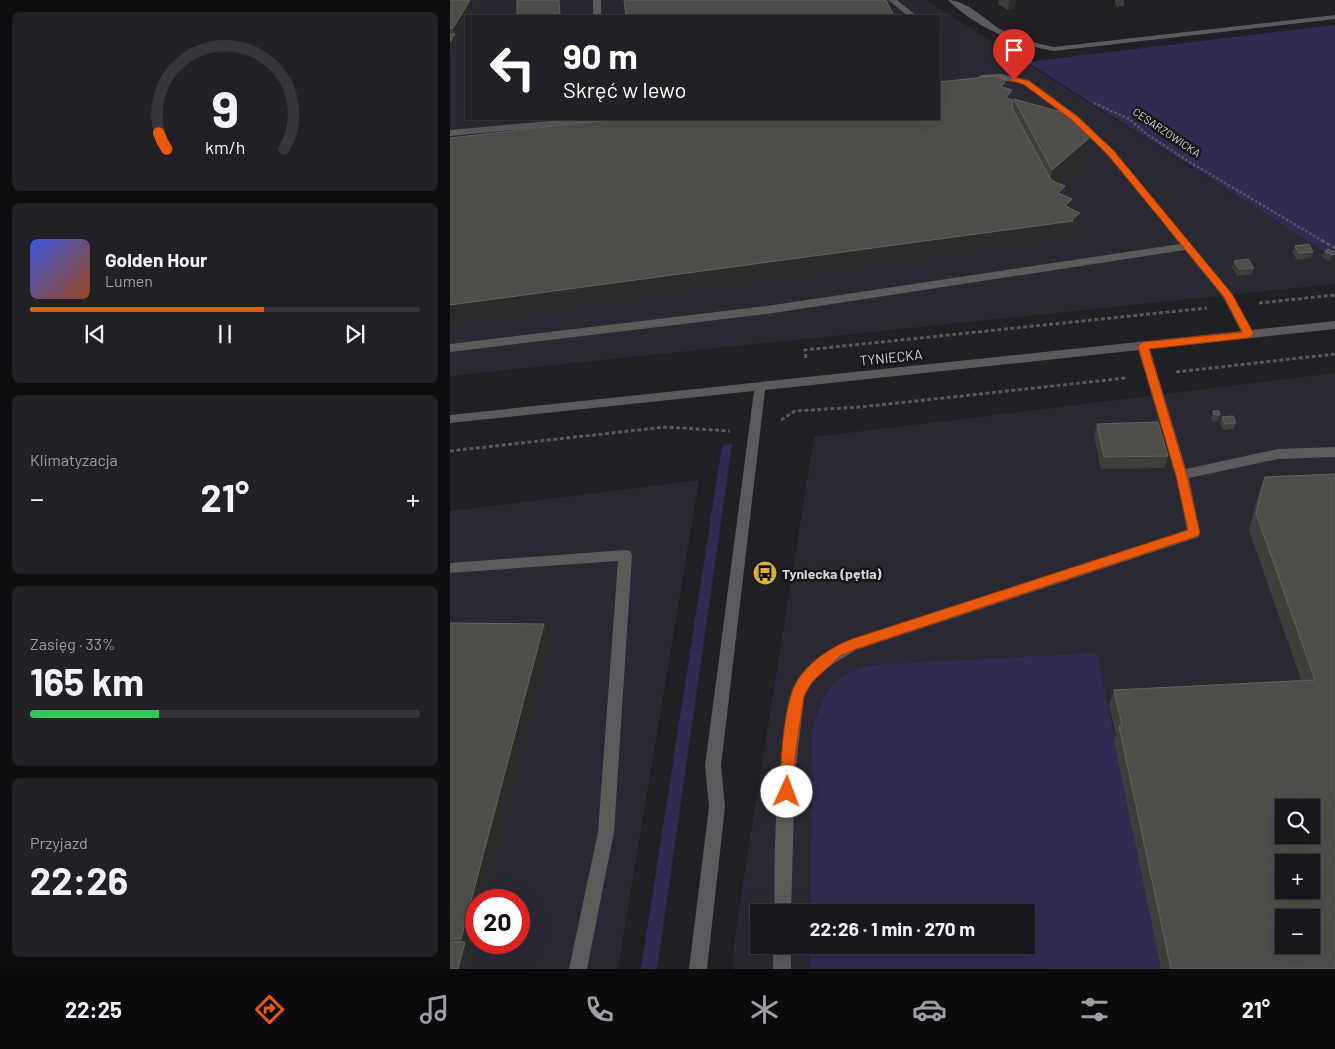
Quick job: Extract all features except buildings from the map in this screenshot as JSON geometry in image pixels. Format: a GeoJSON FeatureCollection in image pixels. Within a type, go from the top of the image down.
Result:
{"type":"FeatureCollection","features":[{"type":"Feature","properties":{"kind":"street"},"geometry":{"type":"LineString","coordinates":[[597,0],[598,15]]}},
{"type":"Feature","properties":{"kind":"street"},"geometry":{"type":"LineString","coordinates":[[892,0],[912,15]]}},
{"type":"Feature","properties":{"kind":"street"},"geometry":{"type":"LineString","coordinates":[[952,0],[999,33],[1034,47],[1054,49],[1086,47],[1335,17]]}},
{"type":"Feature","properties":{"kind":"street"},"geometry":{"type":"LineString","coordinates":[[975,79],[1002,77],[1026,82],[1075,118],[1111,153],[1188,246],[1234,305],[1248,334]]}},
{"type":"Feature","properties":{"kind":"street"},"geometry":{"type":"LineString","coordinates":[[450,133],[587,120]]}},
{"type":"Feature","properties":{"kind":"street"},"geometry":{"type":"LineString","coordinates":[[450,348],[767,310],[1188,246]]}},
{"type":"Feature","properties":{"kind":"street","name":"TYNIECKA"},"geometry":{"type":"LineString","coordinates":[[450,419],[1335,325]]}},
{"type":"Feature","properties":{"kind":"street"},"geometry":{"type":"LineString","coordinates":[[783,904],[788,757],[798,695],[807,678],[836,652],[852,645],[1194,533],[1182,476],[1143,346]]}},
{"type":"Feature","properties":{"kind":"street"},"geometry":{"type":"LineString","coordinates":[[698,969],[717,807],[712,766],[760,386]]}},
{"type":"Feature","properties":{"kind":"street"},"geometry":{"type":"LineString","coordinates":[[1182,476],[1278,454],[1335,452]]}},
{"type":"Feature","properties":{"kind":"street"},"geometry":{"type":"LineString","coordinates":[[450,568],[625,555],[606,832],[578,969]]}},
{"type":"Feature","properties":{"kind":"street"},"geometry":{"type":"LineString","coordinates":[[782,954],[782,969]]}},
{"type":"Feature","properties":{"kind":"path","name":"CESARZOWICKA"},"geometry":{"type":"LineString","coordinates":[[1090,100],[1129,119],[1148,135],[1194,164],[1335,248]]}},
{"type":"Feature","properties":{"kind":"path"},"geometry":{"type":"LineString","coordinates":[[805,350],[1335,295]]}},
{"type":"Feature","properties":{"kind":"path"},"geometry":{"type":"LineString","coordinates":[[1187,370],[1335,354]]}},
{"type":"Feature","properties":{"kind":"path"},"geometry":{"type":"LineString","coordinates":[[780,421],[794,411],[861,407],[1122,378]]}},
{"type":"Feature","properties":{"kind":"path"},"geometry":{"type":"LineString","coordinates":[[450,451],[665,427],[717,432],[733,431]]}},
{"type":"Feature","properties":{"kind":"shaded area"},"geometry":{"type":"Polygon","coordinates":[[[450,0],[926,0],[1335,258],[1335,284],[450,376],[450,0]]]}},
{"type":"Feature","properties":{"kind":"shaded area"},"geometry":{"type":"Polygon","coordinates":[[[1335,25],[1335,258],[1027,62],[1335,25]]]}},
{"type":"Feature","properties":{"kind":"shaded area"},"geometry":{"type":"Polygon","coordinates":[[[1335,373],[1335,969],[732,969],[737,921],[814,437],[1335,373]]]}},
{"type":"Feature","properties":{"kind":"shaded area"},"geometry":{"type":"Polygon","coordinates":[[[732,444],[657,969],[641,969],[722,446],[732,444]]]}},
{"type":"Feature","properties":{"kind":"shaded area"},"geometry":{"type":"Polygon","coordinates":[[[699,480],[618,969],[450,969],[450,511],[699,480]]]}},
{"type":"Feature","properties":{"kind":"shaded area"},"geometry":{"type":"Polygon","coordinates":[[[1097,653],[1161,969],[811,969],[811,954],[1035,954],[1035,904],[811,904],[812,731],[821,706],[832,687],[848,673],[873,665],[1097,653]]]}},
{"type":"Feature","properties":{"kind":"place","name":"Tyniecka (pętla)"},"geometry":{"type":"Point","coordinates":[765,573]}},
{"type":"Feature","properties":{"kind":"route"},"geometry":{"type":"LineString","coordinates":[[787,792],[788,757],[798,695],[807,678],[836,652],[852,645],[1194,533],[1182,476],[1143,346],[1248,334],[1228,296],[1111,153],[1075,118],[1026,82],[1014,80]]}}]}
